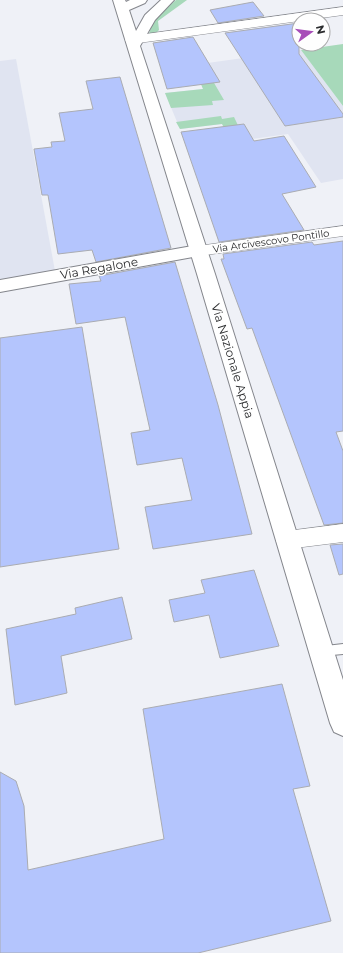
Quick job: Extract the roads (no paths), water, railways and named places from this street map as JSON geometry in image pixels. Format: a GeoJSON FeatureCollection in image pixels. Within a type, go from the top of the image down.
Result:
{"type":"FeatureCollection","features":[{"type":"Feature","properties":{"kind":"main road"},"geometry":{"type":"LineString","coordinates":[[120,4],[141,0]]}},
{"type":"Feature","properties":{"kind":"main road"},"geometry":{"type":"LineString","coordinates":[[120,4],[140,7],[163,0]]}},
{"type":"Feature","properties":{"kind":"main road"},"geometry":{"type":"LineString","coordinates":[[134,42],[150,18],[168,0]]}},
{"type":"Feature","properties":{"kind":"main road","name":"Via Nazionale Appia"},"geometry":{"type":"LineString","coordinates":[[120,4],[134,42],[343,723]]}},
{"type":"Feature","properties":{"kind":"main road","name":"Via Regalone"},"geometry":{"type":"LineString","coordinates":[[0,286],[198,251]]}},
{"type":"Feature","properties":{"kind":"street"},"geometry":{"type":"LineString","coordinates":[[134,42],[343,11]]}},
{"type":"Feature","properties":{"kind":"street","name":"Via Arcivescovo Pontillo"},"geometry":{"type":"LineString","coordinates":[[198,251],[343,231]]}},
{"type":"Feature","properties":{"kind":"street"},"geometry":{"type":"LineString","coordinates":[[287,540],[343,533]]}},
{"type":"Feature","properties":{"kind":"lane"},"geometry":{"type":"LineString","coordinates":[[321,651],[343,649]]}}]}
